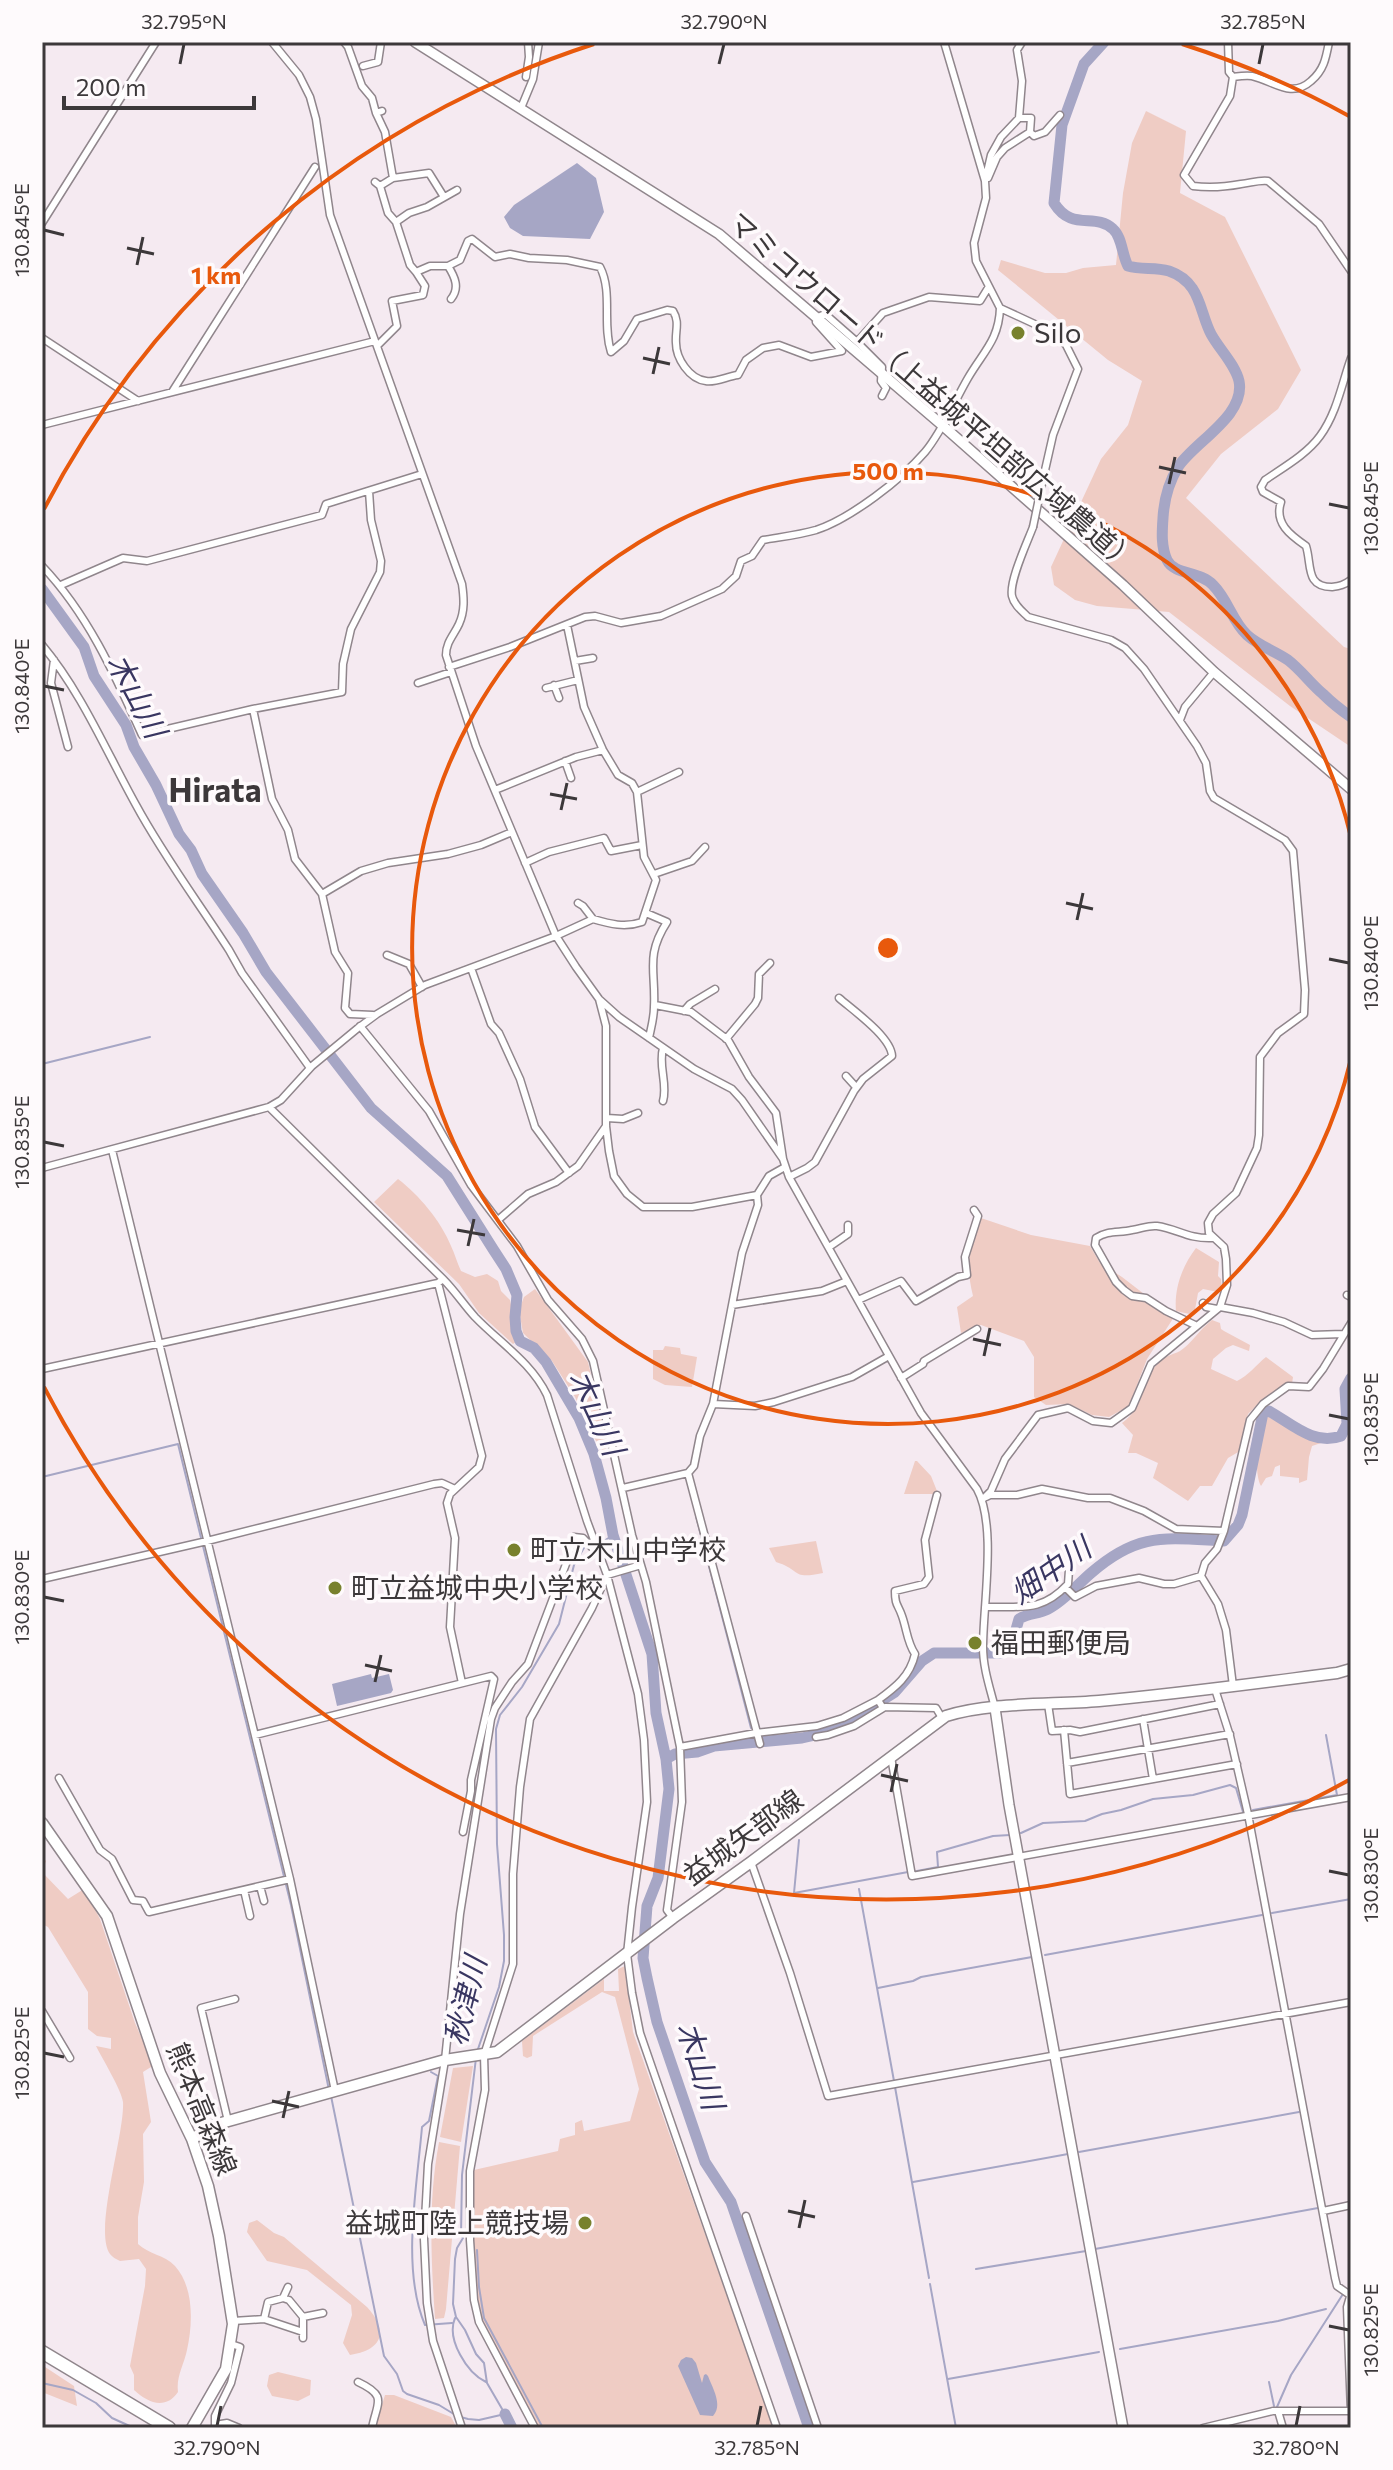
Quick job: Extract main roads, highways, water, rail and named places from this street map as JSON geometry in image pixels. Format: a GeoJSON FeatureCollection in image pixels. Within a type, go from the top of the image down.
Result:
{"type":"FeatureCollection","features":[{"type":"Feature","properties":{"kind":"highway"},"geometry":{"type":"LineString","coordinates":[[42,2352],[169,2428]]}},
{"type":"Feature","properties":{"kind":"main road","name":"益城矢部線"},"geometry":{"type":"LineString","coordinates":[[192,2139],[214,2125],[228,2121],[449,2059],[497,2052],[942,1718],[957,1712],[1215,1689],[1351,1669]]}},
{"type":"Feature","properties":{"kind":"main road","name":"熊本高森線"},"geometry":{"type":"LineString","coordinates":[[42,1823],[107,1916],[160,2073],[192,2139],[208,2186],[233,2321],[226,2369],[192,2428]]}},
{"type":"Feature","properties":{"kind":"water"},"geometry":{"type":"Polygon","coordinates":[[[577,163],[596,178],[604,212],[590,239],[523,236],[510,228],[504,217],[514,205],[577,163]]]}},
{"type":"Feature","properties":{"kind":"water"},"geometry":{"type":"Polygon","coordinates":[[[371,1674],[372,1678],[389,1674],[391,1693],[337,1706],[332,1684],[371,1674]]]}},
{"type":"Feature","properties":{"kind":"water"},"geometry":{"type":"Polygon","coordinates":[[[686,2357],[696,2363],[702,2383],[704,2375],[708,2376],[717,2402],[713,2416],[700,2415],[678,2366],[686,2357]]]}},
{"type":"Feature","properties":{"kind":"waterway","name":"畑中川"},"geometry":{"type":"LineString","coordinates":[[1104,42],[1084,64],[1062,125],[1054,203],[1068,217],[1099,222],[1113,229],[1128,266],[1169,271],[1187,282],[1198,298],[1211,334],[1239,381],[1235,406],[1178,467],[1172,479],[1164,512],[1162,539],[1165,555],[1170,565],[1213,585],[1247,635],[1288,660],[1351,717]]}},
{"type":"Feature","properties":{"kind":"waterway","name":"木山川"},"geometry":{"type":"LineString","coordinates":[[42,589],[84,647],[94,676],[126,725],[134,747],[179,834],[266,972],[371,1108],[447,1176],[506,1269],[517,1295],[515,1317],[520,1341],[534,1348],[546,1362],[579,1418],[594,1454],[613,1535],[652,1654],[656,1713],[666,1759],[669,1789],[658,1878],[647,1906],[643,1958],[657,2022],[705,2162],[731,2202],[809,2428]]}},
{"type":"Feature","properties":{"kind":"waterway"},"geometry":{"type":"LineString","coordinates":[[42,1064],[150,1037]]}},
{"type":"Feature","properties":{"kind":"waterway","name":"畑中川"},"geometry":{"type":"LineString","coordinates":[[666,1759],[675,1754],[697,1752],[714,1746],[802,1738],[833,1731],[895,1692],[922,1661],[934,1653],[1001,1653],[1015,1633],[1019,1619],[1054,1606],[1123,1550],[1153,1540],[1224,1541],[1238,1525],[1242,1515],[1263,1413],[1269,1411],[1312,1436],[1341,1436],[1347,1424],[1345,1389],[1351,1378]]}},
{"type":"Feature","properties":{"kind":"waterway"},"geometry":{"type":"LineString","coordinates":[[42,1477],[178,1444],[291,1905],[329,2090]]}},
{"type":"Feature","properties":{"kind":"waterway"},"geometry":{"type":"LineString","coordinates":[[696,1516],[751,1728]]}},
{"type":"Feature","properties":{"kind":"waterway"},"geometry":{"type":"LineString","coordinates":[[604,1541],[613,1535]]}},
{"type":"Feature","properties":{"kind":"waterway","name":"秋津川"},"geometry":{"type":"LineString","coordinates":[[477,2052],[499,1987],[504,1961],[497,1844],[496,1729],[500,1715],[522,1687],[559,1624],[574,1565],[585,1546]]}},
{"type":"Feature","properties":{"kind":"waterway"},"geometry":{"type":"LineString","coordinates":[[1253,1810],[1337,1795],[1326,1735]]}},
{"type":"Feature","properties":{"kind":"waterway"},"geometry":{"type":"LineString","coordinates":[[1021,1833],[1043,1823],[1085,1821],[1153,1799],[1193,1795],[1230,1785],[1236,1788],[1243,1812]]}},
{"type":"Feature","properties":{"kind":"waterway"},"geometry":{"type":"LineString","coordinates":[[917,1871],[938,1867],[937,1852],[993,1836],[1010,1835]]}},
{"type":"Feature","properties":{"kind":"waterway"},"geometry":{"type":"LineString","coordinates":[[799,1840],[794,1893],[908,1872]]}},
{"type":"Feature","properties":{"kind":"waterway"},"geometry":{"type":"LineString","coordinates":[[859,1889],[894,2081]]}},
{"type":"Feature","properties":{"kind":"waterway"},"geometry":{"type":"LineString","coordinates":[[1272,1913],[1351,1899]]}},
{"type":"Feature","properties":{"kind":"waterway"},"geometry":{"type":"LineString","coordinates":[[1045,1955],[1262,1915]]}},
{"type":"Feature","properties":{"kind":"waterway"},"geometry":{"type":"LineString","coordinates":[[878,1988],[1032,1957]]}},
{"type":"Feature","properties":{"kind":"waterway"},"geometry":{"type":"LineString","coordinates":[[331,2096],[384,2356],[397,2374],[403,2391],[468,2419],[479,2420],[505,2414],[487,2383],[484,2363],[456,2317],[453,2304],[455,2259],[463,2238],[462,2175],[476,2058]]}},
{"type":"Feature","properties":{"kind":"waterway"},"geometry":{"type":"LineString","coordinates":[[431,2072],[438,2076],[429,2121],[422,2127],[414,2201],[414,2279],[425,2325],[452,2323]]}},
{"type":"Feature","properties":{"kind":"waterway"},"geometry":{"type":"LineString","coordinates":[[895,2087],[929,2278]]}},
{"type":"Feature","properties":{"kind":"waterway"},"geometry":{"type":"LineString","coordinates":[[1079,2152],[1299,2112]]}},
{"type":"Feature","properties":{"kind":"waterway"},"geometry":{"type":"LineString","coordinates":[[913,2182],[1068,2154]]}},
{"type":"Feature","properties":{"kind":"waterway"},"geometry":{"type":"LineString","coordinates":[[1095,2249],[1318,2208]]}},
{"type":"Feature","properties":{"kind":"waterway"},"geometry":{"type":"LineString","coordinates":[[477,2250],[484,2318],[543,2428]]}},
{"type":"Feature","properties":{"kind":"waterway"},"geometry":{"type":"LineString","coordinates":[[976,2269],[1086,2251]]}},
{"type":"Feature","properties":{"kind":"waterway"},"geometry":{"type":"LineString","coordinates":[[930,2284],[956,2428]]}},
{"type":"Feature","properties":{"kind":"waterway"},"geometry":{"type":"LineString","coordinates":[[1277,2407],[1291,2375],[1343,2294]]}},
{"type":"Feature","properties":{"kind":"waterway"},"geometry":{"type":"LineString","coordinates":[[1120,2349],[1278,2321],[1326,2309]]}},
{"type":"Feature","properties":{"kind":"waterway"},"geometry":{"type":"LineString","coordinates":[[455,2318],[453,2336],[460,2354],[472,2371],[486,2382]]}},
{"type":"Feature","properties":{"kind":"waterway"},"geometry":{"type":"LineString","coordinates":[[948,2379],[1099,2352]]}},
{"type":"Feature","properties":{"kind":"waterway"},"geometry":{"type":"LineString","coordinates":[[1269,2382],[1274,2406]]}},
{"type":"Feature","properties":{"kind":"waterway"},"geometry":{"type":"LineString","coordinates":[[42,2383],[73,2390],[96,2403],[112,2418],[134,2428]]}},
{"type":"Feature","properties":{"kind":"waterway","name":"秋津川"},"geometry":{"type":"LineString","coordinates":[[505,2414],[512,2428]]}},
{"type":"Feature","properties":{"kind":"place","name":"Silo"},"geometry":{"type":"Point","coordinates":[1018,333]}},
{"type":"Feature","properties":{"kind":"place","name":"町立木山中学校"},"geometry":{"type":"Point","coordinates":[514,1550]}},
{"type":"Feature","properties":{"kind":"place","name":"町立益城中央小学校"},"geometry":{"type":"Point","coordinates":[335,1588]}},
{"type":"Feature","properties":{"kind":"place","name":"福田郵便局"},"geometry":{"type":"Point","coordinates":[975,1643]}},
{"type":"Feature","properties":{"kind":"place","name":"益城町陸上競技場"},"geometry":{"type":"Point","coordinates":[585,2223]}},
{"type":"Feature","properties":{"kind":"district","name":"Hirata"},"geometry":{"type":"Point","coordinates":[215,791]}}]}
